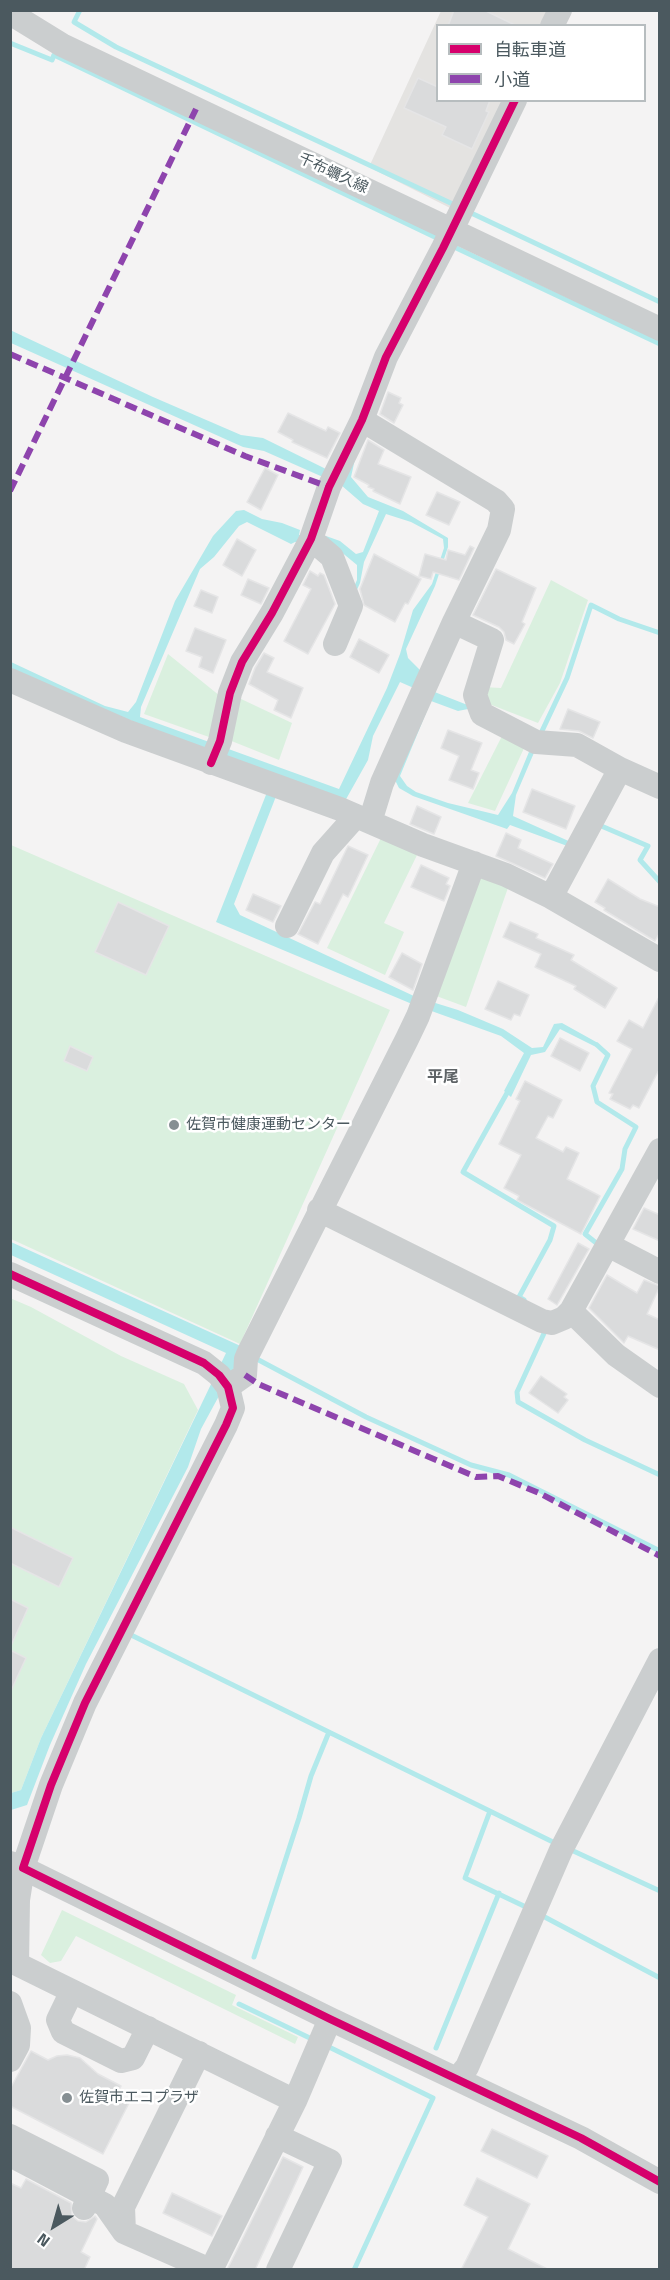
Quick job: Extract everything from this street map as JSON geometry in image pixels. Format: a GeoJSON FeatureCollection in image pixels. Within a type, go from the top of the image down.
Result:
{"type":"FeatureCollection","features":[{"type":"Feature","properties":{"kind":"street"},"geometry":{"type":"LineString","coordinates":[[553,24],[560,10]]}},
{"type":"Feature","properties":{"kind":"street","name":"千布蠣久線"},"geometry":{"type":"LineString","coordinates":[[10,13],[62,45],[453,227],[660,329]]}},
{"type":"Feature","properties":{"kind":"street"},"geometry":{"type":"LineString","coordinates":[[211,763],[220,741],[230,693],[242,663],[312,541],[333,478],[362,420],[386,357],[514,102]]}},
{"type":"Feature","properties":{"kind":"street"},"geometry":{"type":"LineString","coordinates":[[287,926],[323,853],[363,819],[382,783],[454,622],[499,530],[503,509],[496,501],[362,420]]}},
{"type":"Feature","properties":{"kind":"street"},"geometry":{"type":"LineString","coordinates":[[312,541],[332,557],[351,606],[335,644]]}},
{"type":"Feature","properties":{"kind":"street"},"geometry":{"type":"LineString","coordinates":[[454,622],[492,640],[475,695],[480,709],[536,742],[577,745],[620,769],[660,787]]}},
{"type":"Feature","properties":{"kind":"street"},"geometry":{"type":"LineString","coordinates":[[10,680],[82,713],[506,875],[551,897],[660,960]]}},
{"type":"Feature","properties":{"kind":"street"},"geometry":{"type":"LineString","coordinates":[[551,897],[620,769]]}},
{"type":"Feature","properties":{"kind":"street"},"geometry":{"type":"LineString","coordinates":[[228,1387],[245,1375],[247,1355],[407,1039],[423,1003],[474,863]]}},
{"type":"Feature","properties":{"kind":"street"},"geometry":{"type":"LineString","coordinates":[[555,1318],[605,1250],[660,1150]]}},
{"type":"Feature","properties":{"kind":"street"},"geometry":{"type":"LineString","coordinates":[[319,1210],[555,1318],[616,1355],[660,1386]]}},
{"type":"Feature","properties":{"kind":"street"},"geometry":{"type":"LineString","coordinates":[[605,1250],[660,1272]]}},
{"type":"Feature","properties":{"kind":"street"},"geometry":{"type":"LineString","coordinates":[[10,1274],[204,1363],[228,1387],[233,1408],[85,1703],[17,1866],[13,1907],[16,1964],[295,2101]]}},
{"type":"Feature","properties":{"kind":"street"},"geometry":{"type":"LineString","coordinates":[[457,2079],[467,2067],[564,1845],[660,1660]]}},
{"type":"Feature","properties":{"kind":"street"},"geometry":{"type":"LineString","coordinates":[[17,1866],[324,2034],[457,2079],[582,2138],[660,2182]]}},
{"type":"Feature","properties":{"kind":"street"},"geometry":{"type":"LineString","coordinates":[[72,1991],[58,2020],[63,2032],[121,2061],[133,2058],[148,2028]]}},
{"type":"Feature","properties":{"kind":"street"},"geometry":{"type":"LineString","coordinates":[[10,2003],[19,2028],[18,2045],[10,2060]]}},
{"type":"Feature","properties":{"kind":"street"},"geometry":{"type":"LineString","coordinates":[[10,2155],[105,2205],[124,2232],[211,2270],[295,2101],[324,2034]]}},
{"type":"Feature","properties":{"kind":"street"},"geometry":{"type":"LineString","coordinates":[[124,2232],[123,2207],[199,2053]]}},
{"type":"Feature","properties":{"kind":"street"},"geometry":{"type":"LineString","coordinates":[[10,2136],[97,2180],[84,2208]]}},
{"type":"Feature","properties":{"kind":"street"},"geometry":{"type":"LineString","coordinates":[[277,2136],[330,2161],[278,2270]]}},
{"type":"Feature","properties":{"kind":"shaded area"},"geometry":{"type":"Polygon","coordinates":[[[441,11],[553,11],[546,24],[436,24],[436,102],[508,102],[454,210],[369,167],[441,11]]]}},
{"type":"Feature","properties":{"kind":"green space"},"geometry":{"type":"Polygon","coordinates":[[[551,580],[588,600],[560,683],[538,723],[484,702],[483,687],[501,688],[551,580]]]}},
{"type":"Feature","properties":{"kind":"green space"},"geometry":{"type":"Polygon","coordinates":[[[168,654],[220,696],[209,737],[144,714],[168,654]]]}},
{"type":"Feature","properties":{"kind":"green space"},"geometry":{"type":"Polygon","coordinates":[[[239,698],[292,723],[279,760],[229,740],[239,698]]]}},
{"type":"Feature","properties":{"kind":"green space"},"geometry":{"type":"Polygon","coordinates":[[[502,736],[525,746],[495,811],[468,803],[502,736]]]}},
{"type":"Feature","properties":{"kind":"green space"},"geometry":{"type":"Polygon","coordinates":[[[381,838],[418,853],[384,923],[404,932],[385,975],[327,948],[381,838]]]}},
{"type":"Feature","properties":{"kind":"green space","name":"佐賀市健康運動センター"},"geometry":{"type":"Polygon","coordinates":[[[11,845],[390,1010],[240,1344],[11,1239],[11,845]]]}},
{"type":"Feature","properties":{"kind":"green space"},"geometry":{"type":"Polygon","coordinates":[[[475,874],[509,885],[466,1007],[431,994],[475,874]]]}},
{"type":"Feature","properties":{"kind":"green space"},"geometry":{"type":"Polygon","coordinates":[[[10,1298],[121,1356],[184,1384],[198,1410],[41,1738],[21,1790],[11,1793],[10,1298]]]}},
{"type":"Feature","properties":{"kind":"green space"},"geometry":{"type":"Polygon","coordinates":[[[62,1910],[236,1995],[232,2005],[298,2037],[295,2044],[76,1936],[61,1961],[50,1963],[41,1955],[62,1910]]]}},
{"type":"Feature","properties":{"kind":"water"},"geometry":{"type":"Polygon","coordinates":[[[10,330],[153,397],[241,435],[263,438],[328,470],[357,450],[351,477],[368,497],[403,511],[448,538],[448,547],[435,586],[406,649],[408,658],[421,671],[432,691],[465,704],[492,710],[541,737],[468,709],[458,711],[431,701],[400,776],[407,786],[416,792],[448,803],[498,815],[512,793],[531,747],[536,748],[516,795],[513,816],[573,843],[570,847],[510,825],[507,829],[413,796],[399,788],[393,776],[416,689],[400,682],[373,736],[368,760],[345,801],[282,781],[234,904],[240,915],[416,997],[458,1010],[503,1029],[532,1048],[543,1047],[554,1024],[562,1023],[598,1043],[596,1047],[560,1029],[545,1052],[531,1055],[511,1097],[504,1091],[524,1053],[501,1036],[412,1004],[216,922],[273,777],[11,673],[11,662],[105,706],[128,712],[136,702],[175,601],[213,536],[236,511],[244,510],[262,519],[282,523],[300,530],[299,535],[326,536],[340,541],[356,554],[363,552],[379,511],[363,504],[341,485],[264,451],[243,447],[11,343],[10,330]],[[386,514],[364,562],[356,592],[352,591],[357,580],[357,565],[334,546],[326,543],[295,542],[291,544],[247,522],[239,526],[214,557],[200,569],[141,707],[140,717],[339,789],[387,688],[413,610],[432,584],[444,548],[443,539],[411,522],[386,514]]]}},
{"type":"Feature","properties":{"kind":"water"},"geometry":{"type":"Polygon","coordinates":[[[11,1242],[245,1348],[201,1429],[188,1467],[86,1664],[50,1745],[27,1805],[11,1810],[11,1793],[21,1790],[41,1738],[226,1353],[11,1255],[11,1242]]]}},
{"type":"Feature","properties":{"kind":"building"},"geometry":{"type":"Polygon","coordinates":[[[454,10],[484,10],[513,24],[449,24],[454,10]]]}},
{"type":"Feature","properties":{"kind":"building"},"geometry":{"type":"Polygon","coordinates":[[[418,78],[436,86],[436,102],[489,102],[486,111],[489,112],[472,149],[442,135],[446,127],[404,108],[418,78]]]}},
{"type":"Feature","properties":{"kind":"building"},"geometry":{"type":"Polygon","coordinates":[[[388,392],[401,398],[399,403],[403,405],[394,423],[380,414],[388,392]]]}},
{"type":"Feature","properties":{"kind":"building"},"geometry":{"type":"Polygon","coordinates":[[[288,413],[326,431],[328,427],[340,433],[327,458],[292,442],[293,440],[278,432],[288,413]]]}},
{"type":"Feature","properties":{"kind":"building"},"geometry":{"type":"Polygon","coordinates":[[[368,440],[384,450],[378,464],[411,477],[400,504],[373,491],[374,489],[368,487],[369,485],[354,477],[368,440]]]}},
{"type":"Feature","properties":{"kind":"building"},"geometry":{"type":"Polygon","coordinates":[[[265,468],[278,475],[261,510],[247,502],[265,468]]]}},
{"type":"Feature","properties":{"kind":"building"},"geometry":{"type":"Polygon","coordinates":[[[437,492],[460,502],[449,525],[426,515],[437,492]]]}},
{"type":"Feature","properties":{"kind":"building"},"geometry":{"type":"Polygon","coordinates":[[[237,539],[256,550],[242,576],[223,565],[237,539]]]}},
{"type":"Feature","properties":{"kind":"building"},"geometry":{"type":"Polygon","coordinates":[[[470,546],[474,548],[459,580],[433,572],[431,579],[419,576],[425,554],[446,560],[448,550],[465,555],[470,546]]]}},
{"type":"Feature","properties":{"kind":"building"},"geometry":{"type":"Polygon","coordinates":[[[374,554],[421,579],[408,604],[405,603],[395,622],[364,605],[360,589],[374,554]]]}},
{"type":"Feature","properties":{"kind":"building"},"geometry":{"type":"Polygon","coordinates":[[[496,569],[536,588],[522,622],[525,624],[514,644],[506,640],[504,632],[499,627],[473,615],[496,569]]]}},
{"type":"Feature","properties":{"kind":"building"},"geometry":{"type":"Polygon","coordinates":[[[310,571],[318,576],[320,573],[324,575],[335,604],[308,654],[284,641],[311,589],[303,585],[310,571]]]}},
{"type":"Feature","properties":{"kind":"building"},"geometry":{"type":"Polygon","coordinates":[[[248,579],[269,588],[261,604],[241,595],[248,579]]]}},
{"type":"Feature","properties":{"kind":"building"},"geometry":{"type":"Polygon","coordinates":[[[201,590],[218,597],[212,613],[194,606],[201,590]]]}},
{"type":"Feature","properties":{"kind":"building"},"geometry":{"type":"Polygon","coordinates":[[[195,628],[226,640],[213,673],[199,667],[202,657],[186,651],[195,628]]]}},
{"type":"Feature","properties":{"kind":"building"},"geometry":{"type":"Polygon","coordinates":[[[359,639],[389,655],[379,673],[350,657],[359,639]]]}},
{"type":"Feature","properties":{"kind":"building"},"geometry":{"type":"Polygon","coordinates":[[[264,653],[274,658],[267,672],[303,688],[291,718],[274,710],[278,700],[249,684],[264,653]]]}},
{"type":"Feature","properties":{"kind":"building"},"geometry":{"type":"Polygon","coordinates":[[[568,709],[600,722],[593,738],[579,731],[560,729],[568,709]]]}},
{"type":"Feature","properties":{"kind":"building"},"geometry":{"type":"Polygon","coordinates":[[[448,730],[482,743],[471,770],[479,773],[473,789],[449,780],[459,756],[441,748],[448,730]]]}},
{"type":"Feature","properties":{"kind":"building"},"geometry":{"type":"Polygon","coordinates":[[[532,789],[575,806],[566,829],[523,812],[532,789]]]}},
{"type":"Feature","properties":{"kind":"building"},"geometry":{"type":"Polygon","coordinates":[[[417,806],[441,817],[434,834],[410,824],[417,806]]]}},
{"type":"Feature","properties":{"kind":"building"},"geometry":{"type":"Polygon","coordinates":[[[506,833],[521,840],[518,848],[553,864],[545,878],[496,856],[506,833]]]}},
{"type":"Feature","properties":{"kind":"building"},"geometry":{"type":"Polygon","coordinates":[[[348,846],[368,855],[348,897],[343,894],[318,944],[298,934],[315,902],[320,904],[348,846]]]}},
{"type":"Feature","properties":{"kind":"building"},"geometry":{"type":"Polygon","coordinates":[[[421,865],[449,878],[446,884],[450,886],[444,901],[411,887],[421,865]]]}},
{"type":"Feature","properties":{"kind":"building"},"geometry":{"type":"Polygon","coordinates":[[[608,879],[640,899],[660,907],[660,932],[655,941],[604,910],[605,908],[595,902],[608,879]]]}},
{"type":"Feature","properties":{"kind":"building"},"geometry":{"type":"Polygon","coordinates":[[[253,894],[281,906],[273,922],[246,910],[253,894]]]}},
{"type":"Feature","properties":{"kind":"building"},"geometry":{"type":"Polygon","coordinates":[[[118,902],[169,926],[146,975],[95,952],[118,902]]]}},
{"type":"Feature","properties":{"kind":"building"},"geometry":{"type":"Polygon","coordinates":[[[510,922],[538,934],[536,938],[574,955],[571,960],[617,988],[605,1008],[574,989],[576,986],[535,967],[541,954],[503,937],[510,922]]]}},
{"type":"Feature","properties":{"kind":"building"},"geometry":{"type":"Polygon","coordinates":[[[402,953],[422,964],[413,990],[389,977],[402,953]]]}},
{"type":"Feature","properties":{"kind":"building"},"geometry":{"type":"Polygon","coordinates":[[[498,981],[529,995],[520,1016],[514,1014],[511,1020],[485,1009],[498,981]]]}},
{"type":"Feature","properties":{"kind":"building"},"geometry":{"type":"Polygon","coordinates":[[[660,995],[660,1068],[639,1108],[633,1105],[630,1109],[610,1099],[613,1094],[609,1093],[632,1049],[617,1041],[629,1020],[643,1028],[660,995]]]}},
{"type":"Feature","properties":{"kind":"building"},"geometry":{"type":"Polygon","coordinates":[[[560,1038],[589,1053],[580,1071],[551,1056],[560,1038]]]}},
{"type":"Feature","properties":{"kind":"building"},"geometry":{"type":"Polygon","coordinates":[[[70,1046],[93,1057],[87,1071],[64,1061],[70,1046]]]}},
{"type":"Feature","properties":{"kind":"building"},"geometry":{"type":"Polygon","coordinates":[[[525,1081],[562,1100],[553,1118],[548,1116],[536,1138],[563,1152],[566,1147],[579,1153],[567,1179],[600,1196],[581,1234],[517,1200],[519,1196],[504,1188],[521,1155],[499,1144],[520,1101],[516,1099],[525,1081]]]}},
{"type":"Feature","properties":{"kind":"building"},"geometry":{"type":"Polygon","coordinates":[[[644,1208],[660,1215],[660,1241],[633,1229],[644,1208]]]}},
{"type":"Feature","properties":{"kind":"building"},"geometry":{"type":"Polygon","coordinates":[[[578,1243],[589,1249],[557,1305],[548,1299],[578,1243]]]}},
{"type":"Feature","properties":{"kind":"building"},"geometry":{"type":"Polygon","coordinates":[[[607,1275],[637,1293],[644,1280],[660,1286],[647,1314],[660,1320],[660,1350],[628,1336],[624,1343],[589,1308],[607,1275]]]}},
{"type":"Feature","properties":{"kind":"building"},"geometry":{"type":"Polygon","coordinates":[[[541,1376],[567,1394],[564,1397],[568,1400],[558,1413],[529,1393],[541,1376]]]}},
{"type":"Feature","properties":{"kind":"building"},"geometry":{"type":"Polygon","coordinates":[[[10,1527],[73,1558],[59,1587],[10,1563],[10,1527]]]}},
{"type":"Feature","properties":{"kind":"building"},"geometry":{"type":"Polygon","coordinates":[[[10,1599],[28,1608],[10,1648],[10,1599]]]}},
{"type":"Feature","properties":{"kind":"building"},"geometry":{"type":"Polygon","coordinates":[[[10,1650],[26,1658],[10,1693],[10,1650]]]}},
{"type":"Feature","properties":{"kind":"building","name":"佐賀市エコプラザ"},"geometry":{"type":"Polygon","coordinates":[[[31,2051],[48,2060],[67,2055],[80,2058],[98,2074],[121,2086],[116,2094],[130,2101],[103,2154],[10,2106],[10,2089],[31,2051]]]}},
{"type":"Feature","properties":{"kind":"building"},"geometry":{"type":"Polygon","coordinates":[[[492,2129],[548,2156],[537,2178],[481,2151],[492,2129]]]}},
{"type":"Feature","properties":{"kind":"building"},"geometry":{"type":"Polygon","coordinates":[[[283,2157],[303,2167],[255,2270],[227,2270],[283,2157]]]}},
{"type":"Feature","properties":{"kind":"building"},"geometry":{"type":"Polygon","coordinates":[[[477,2178],[530,2204],[508,2249],[549,2270],[461,2270],[488,2217],[464,2205],[477,2178]]]}},
{"type":"Feature","properties":{"kind":"building"},"geometry":{"type":"Polygon","coordinates":[[[26,2179],[71,2203],[72,2216],[78,2221],[86,2222],[95,2216],[97,2219],[81,2252],[90,2257],[84,2270],[10,2270],[10,2183],[21,2188],[26,2179]]]}},
{"type":"Feature","properties":{"kind":"building"},"geometry":{"type":"Polygon","coordinates":[[[172,2193],[222,2216],[212,2236],[163,2213],[172,2193]]]}},
{"type":"Feature","properties":{"kind":"waterway"},"geometry":{"type":"LineString","coordinates":[[80,10],[74,22],[116,47],[457,206]]}},
{"type":"Feature","properties":{"kind":"waterway"},"geometry":{"type":"LineString","coordinates":[[10,43],[52,60],[54,55],[441,240]]}},
{"type":"Feature","properties":{"kind":"waterway"},"geometry":{"type":"LineString","coordinates":[[469,212],[660,302]]}},
{"type":"Feature","properties":{"kind":"waterway"},"geometry":{"type":"LineString","coordinates":[[452,246],[660,344]]}},
{"type":"Feature","properties":{"kind":"waterway"},"geometry":{"type":"LineString","coordinates":[[542,731],[567,678],[591,605],[619,619],[660,633]]}},
{"type":"Feature","properties":{"kind":"waterway"},"geometry":{"type":"LineString","coordinates":[[599,825],[648,846],[640,860],[660,882]]}},
{"type":"Feature","properties":{"kind":"waterway"},"geometry":{"type":"LineString","coordinates":[[597,1045],[608,1055],[593,1086],[597,1102],[636,1127],[625,1149],[622,1169],[585,1234],[600,1246]]}},
{"type":"Feature","properties":{"kind":"waterway"},"geometry":{"type":"LineString","coordinates":[[507,1093],[463,1172],[554,1226],[550,1240],[519,1297],[524,1300]]}},
{"type":"Feature","properties":{"kind":"waterway"},"geometry":{"type":"LineString","coordinates":[[546,1329],[517,1392],[518,1402],[585,1440],[660,1475]]}},
{"type":"Feature","properties":{"kind":"waterway"},"geometry":{"type":"LineString","coordinates":[[253,1357],[366,1417],[471,1465],[509,1475],[660,1551]]}},
{"type":"Feature","properties":{"kind":"waterway"},"geometry":{"type":"LineString","coordinates":[[127,1633],[557,1844]]}},
{"type":"Feature","properties":{"kind":"waterway"},"geometry":{"type":"LineString","coordinates":[[254,1957],[311,1776],[329,1732]]}},
{"type":"Feature","properties":{"kind":"waterway"},"geometry":{"type":"LineString","coordinates":[[490,1811],[465,1878],[528,1908]]}},
{"type":"Feature","properties":{"kind":"waterway"},"geometry":{"type":"LineString","coordinates":[[569,1849],[660,1891]]}},
{"type":"Feature","properties":{"kind":"waterway"},"geometry":{"type":"LineString","coordinates":[[436,2048],[499,1893]]}},
{"type":"Feature","properties":{"kind":"waterway"},"geometry":{"type":"LineString","coordinates":[[539,1914],[660,1978]]}},
{"type":"Feature","properties":{"kind":"waterway"},"geometry":{"type":"LineString","coordinates":[[239,2004],[316,2041]]}},
{"type":"Feature","properties":{"kind":"waterway"},"geometry":{"type":"LineString","coordinates":[[327,2046],[433,2098],[354,2270]]}},
{"type":"Feature","properties":{"kind":"marked path"},"geometry":{"type":"LineString","coordinates":[[10,491],[196,109]]}},
{"type":"Feature","properties":{"kind":"marked path"},"geometry":{"type":"LineString","coordinates":[[10,354],[245,456],[329,487]]}},
{"type":"Feature","properties":{"kind":"marked path"},"geometry":{"type":"LineString","coordinates":[[245,1375],[258,1384],[476,1477],[498,1476],[539,1493],[660,1556]]}},
{"type":"Feature","properties":{"kind":"cycle path"},"geometry":{"type":"LineString","coordinates":[[211,763],[220,741],[230,693],[242,662],[272,613],[311,539],[329,487],[362,420],[386,357],[443,248],[514,102]]}},
{"type":"Feature","properties":{"kind":"cycle path"},"geometry":{"type":"LineString","coordinates":[[10,1274],[204,1363],[219,1375],[228,1387],[233,1408],[85,1703],[51,1785],[23,1868],[330,2019],[581,2138],[660,2182]]}},
{"type":"Feature","properties":{"kind":"place","name":"佐賀市健康運動センター"},"geometry":{"type":"Point","coordinates":[174,1125]}},
{"type":"Feature","properties":{"kind":"place","name":"佐賀市エコプラザ"},"geometry":{"type":"Point","coordinates":[67,2098]}},
{"type":"Feature","properties":{"kind":"district","name":"平尾"},"geometry":{"type":"Point","coordinates":[443,1078]}}]}
